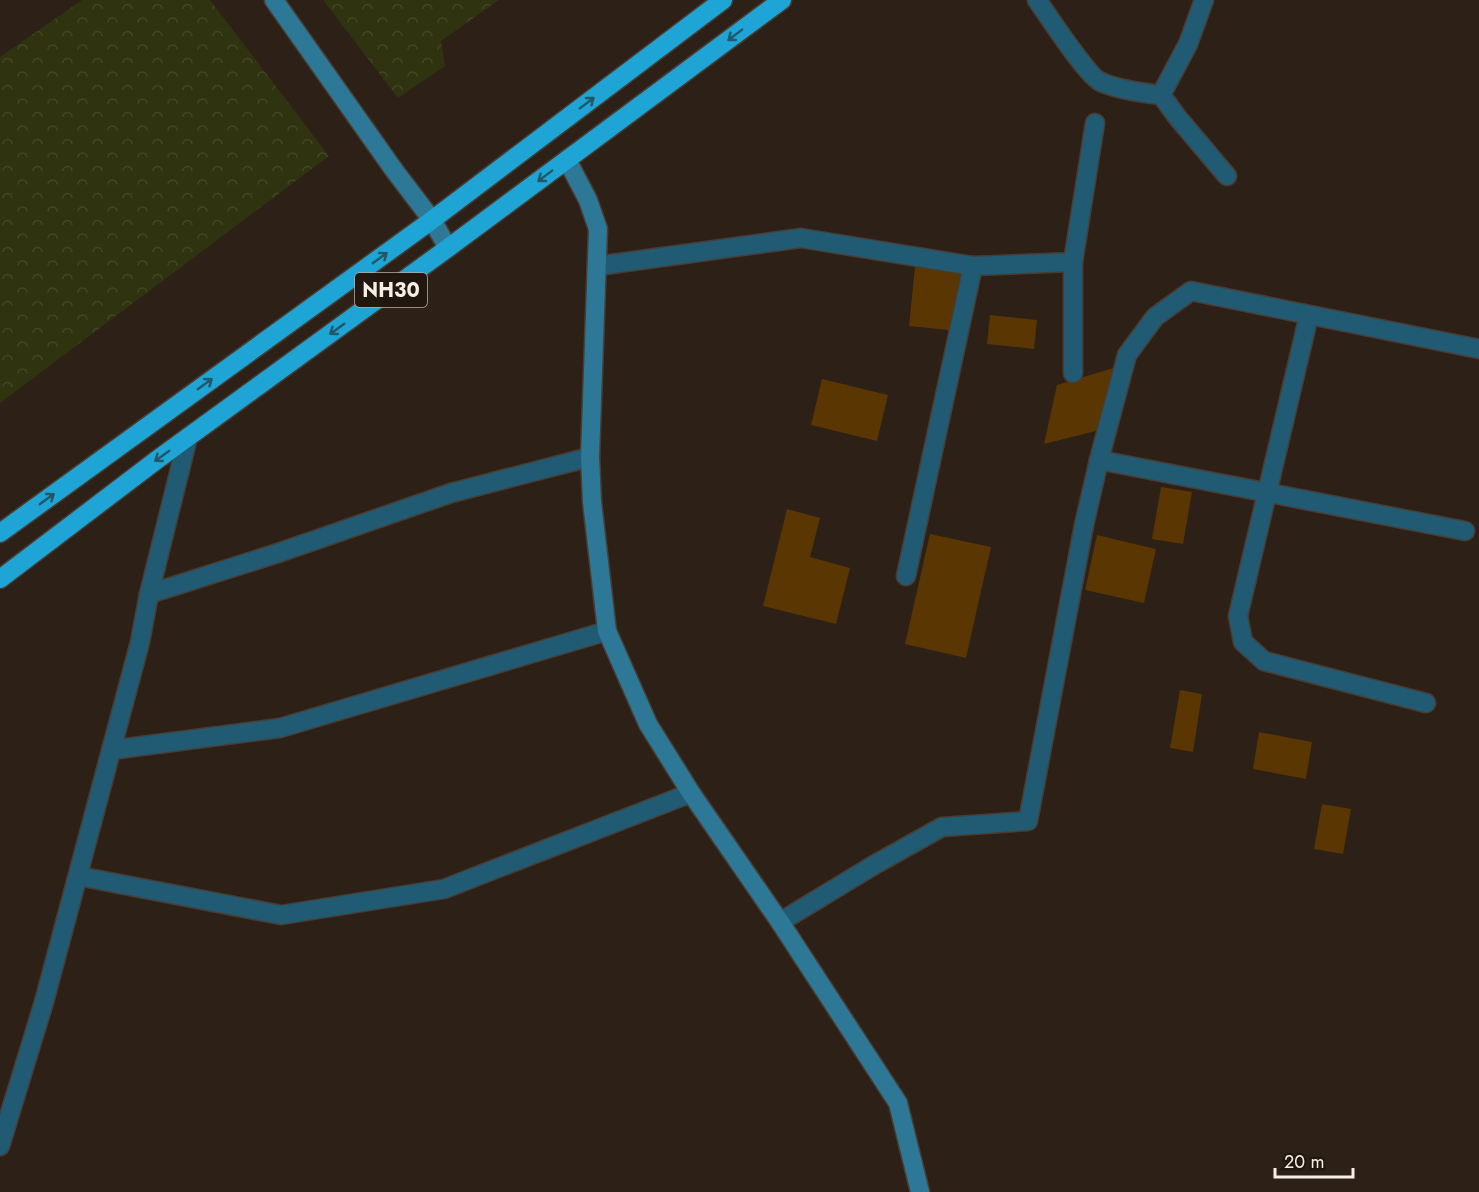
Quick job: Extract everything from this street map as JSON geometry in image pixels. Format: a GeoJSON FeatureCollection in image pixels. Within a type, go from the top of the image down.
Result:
{"type":"FeatureCollection","features":[{"type":"Feature","properties":{"kind":"highway","name":"NH30"},"geometry":{"type":"LineString","coordinates":[[0,533],[432,220],[723,0]]}},
{"type":"Feature","properties":{"kind":"highway","name":"NH30"},"geometry":{"type":"LineString","coordinates":[[0,579],[188,437],[448,249],[782,0]]}},
{"type":"Feature","properties":{"kind":"street"},"geometry":{"type":"LineString","coordinates":[[274,0],[432,220],[448,249]]}},
{"type":"Feature","properties":{"kind":"street"},"geometry":{"type":"LineString","coordinates":[[1036,0],[1086,68],[1099,81],[1134,91],[1161,95],[1227,176]]}},
{"type":"Feature","properties":{"kind":"street"},"geometry":{"type":"LineString","coordinates":[[1161,95],[1188,44],[1204,0]]}},
{"type":"Feature","properties":{"kind":"street"},"geometry":{"type":"LineString","coordinates":[[1072,373],[1074,262],[1095,123]]}},
{"type":"Feature","properties":{"kind":"street"},"geometry":{"type":"LineString","coordinates":[[567,160],[588,200],[598,229],[590,457],[592,502],[607,631],[648,724],[691,793],[780,922],[898,1103],[920,1192]]}},
{"type":"Feature","properties":{"kind":"street"},"geometry":{"type":"LineString","coordinates":[[597,266],[801,238],[974,266],[1074,262]]}},
{"type":"Feature","properties":{"kind":"street"},"geometry":{"type":"LineString","coordinates":[[906,576],[974,266]]}},
{"type":"Feature","properties":{"kind":"street"},"geometry":{"type":"LineString","coordinates":[[780,922],[942,827],[1028,820],[1082,536],[1099,460],[1127,355],[1155,316],[1191,291],[1479,349]]}},
{"type":"Feature","properties":{"kind":"street"},"geometry":{"type":"LineString","coordinates":[[1309,315],[1238,616],[1244,642],[1264,661],[1426,703]]}},
{"type":"Feature","properties":{"kind":"street"},"geometry":{"type":"LineString","coordinates":[[0,1146],[44,1002],[78,876],[140,642],[149,594],[188,437]]}},
{"type":"Feature","properties":{"kind":"street"},"geometry":{"type":"LineString","coordinates":[[149,594],[278,553],[451,493],[590,457]]}},
{"type":"Feature","properties":{"kind":"street"},"geometry":{"type":"LineString","coordinates":[[1099,460],[1466,531]]}},
{"type":"Feature","properties":{"kind":"street"},"geometry":{"type":"LineString","coordinates":[[111,750],[280,728],[607,631]]}},
{"type":"Feature","properties":{"kind":"street"},"geometry":{"type":"LineString","coordinates":[[78,876],[282,915],[444,889],[691,793]]}},
{"type":"Feature","properties":{"kind":"green space"},"geometry":{"type":"Polygon","coordinates":[[[82,0],[210,0],[329,156],[0,403],[0,57],[82,0]]]}},
{"type":"Feature","properties":{"kind":"green space"},"geometry":{"type":"Polygon","coordinates":[[[323,0],[499,0],[441,41],[445,66],[398,98],[323,0]]]}},
{"type":"Feature","properties":{"kind":"building"},"geometry":{"type":"Polygon","coordinates":[[[915,267],[964,272],[958,331],[909,326],[915,267]]]}},
{"type":"Feature","properties":{"kind":"building"},"geometry":{"type":"Polygon","coordinates":[[[990,315],[1037,320],[1034,349],[987,344],[990,315]]]}},
{"type":"Feature","properties":{"kind":"building"},"geometry":{"type":"Polygon","coordinates":[[[1117,367],[1104,429],[1044,444],[1057,385],[1117,367]]]}},
{"type":"Feature","properties":{"kind":"building"},"geometry":{"type":"Polygon","coordinates":[[[822,379],[888,395],[877,441],[811,425],[822,379]]]}},
{"type":"Feature","properties":{"kind":"building"},"geometry":{"type":"Polygon","coordinates":[[[1161,487],[1192,492],[1183,544],[1152,539],[1161,487]]]}},
{"type":"Feature","properties":{"kind":"building"},"geometry":{"type":"Polygon","coordinates":[[[787,509],[820,518],[810,557],[850,568],[836,624],[763,606],[787,509]]]}},
{"type":"Feature","properties":{"kind":"building"},"geometry":{"type":"Polygon","coordinates":[[[930,534],[991,547],[966,658],[905,644],[930,534]]]}},
{"type":"Feature","properties":{"kind":"building"},"geometry":{"type":"Polygon","coordinates":[[[1097,535],[1156,549],[1144,603],[1085,590],[1097,535]]]}},
{"type":"Feature","properties":{"kind":"building"},"geometry":{"type":"Polygon","coordinates":[[[1180,690],[1202,694],[1193,752],[1170,748],[1180,690]]]}},
{"type":"Feature","properties":{"kind":"building"},"geometry":{"type":"Polygon","coordinates":[[[1259,732],[1312,742],[1306,779],[1253,769],[1259,732]]]}},
{"type":"Feature","properties":{"kind":"building"},"geometry":{"type":"Polygon","coordinates":[[[1322,804],[1351,809],[1343,854],[1314,849],[1322,804]]]}}]}
